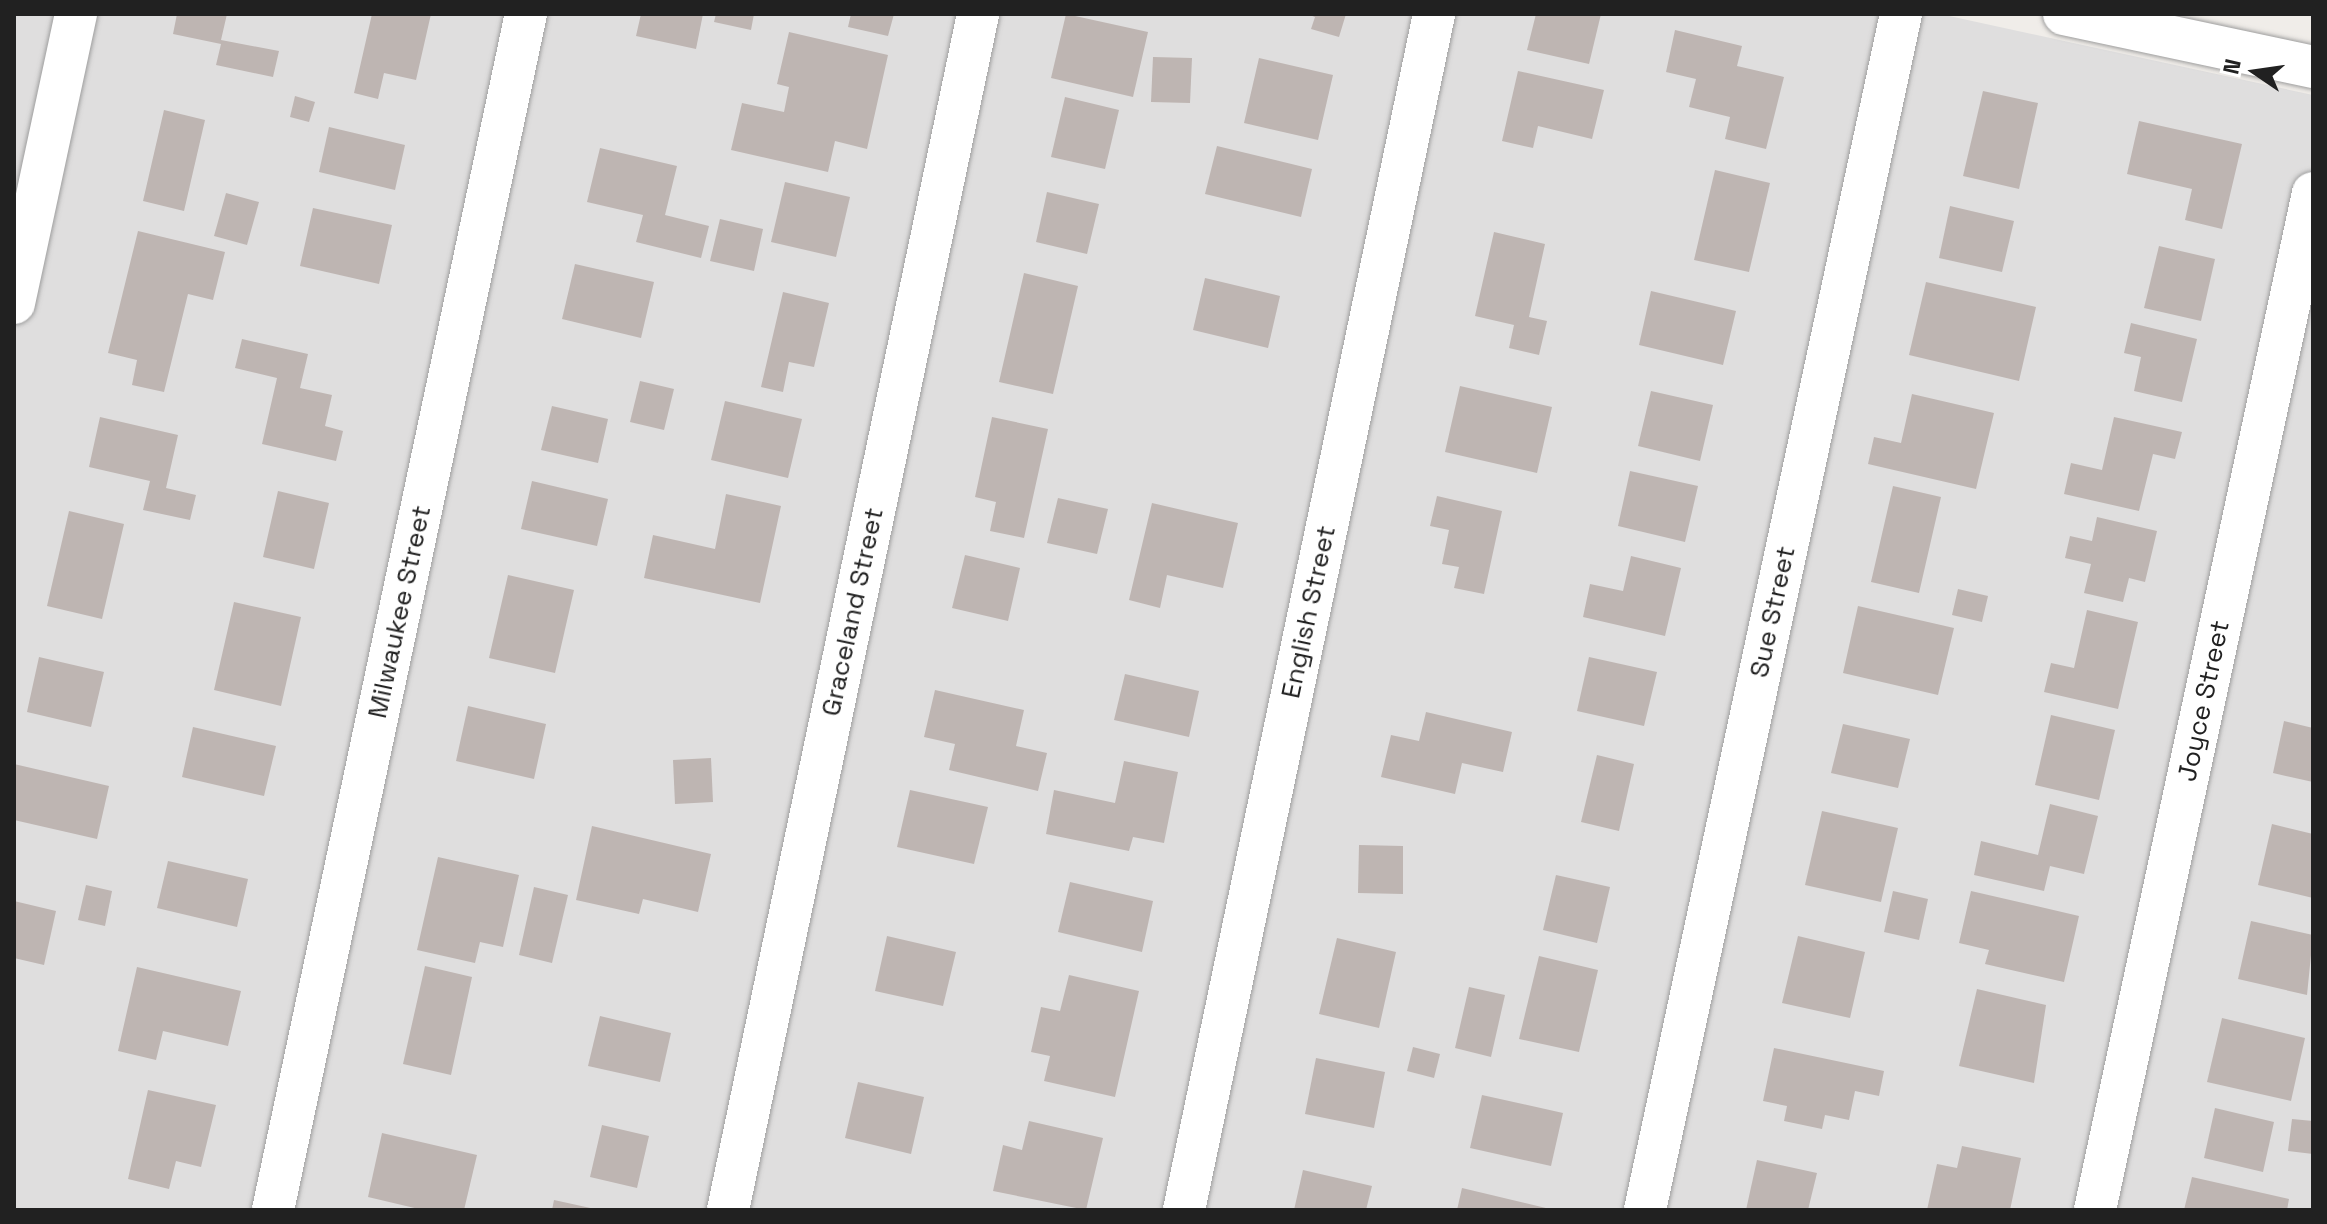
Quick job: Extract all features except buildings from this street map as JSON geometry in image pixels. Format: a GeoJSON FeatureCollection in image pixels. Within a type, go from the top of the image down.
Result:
{"type":"FeatureCollection","features":[{"type":"Feature","properties":{"kind":"street"},"geometry":{"type":"LineString","coordinates":[[14,303],[76,14]]}},
{"type":"Feature","properties":{"kind":"street","name":"Milwaukee Street"},"geometry":{"type":"LineString","coordinates":[[273,1210],[526,14]]}},
{"type":"Feature","properties":{"kind":"street","name":"Graceland Street"},"geometry":{"type":"LineString","coordinates":[[728,1210],[978,14]]}},
{"type":"Feature","properties":{"kind":"street","name":"English Street"},"geometry":{"type":"LineString","coordinates":[[1184,1210],[1434,14]]}},
{"type":"Feature","properties":{"kind":"street","name":"Sue Street"},"geometry":{"type":"LineString","coordinates":[[1645,1210],[1901,14]]}},
{"type":"Feature","properties":{"kind":"street"},"geometry":{"type":"LineString","coordinates":[[2064,14],[2188,27],[2313,67]]}},
{"type":"Feature","properties":{"kind":"street","name":"Joyce Street"},"geometry":{"type":"LineString","coordinates":[[2095,1210],[2313,193]]}},
{"type":"Feature","properties":{"kind":"shaded area"},"geometry":{"type":"Polygon","coordinates":[[[14,14],[1940,14],[2313,95],[2313,1210],[14,1210],[14,14]]]}}]}
